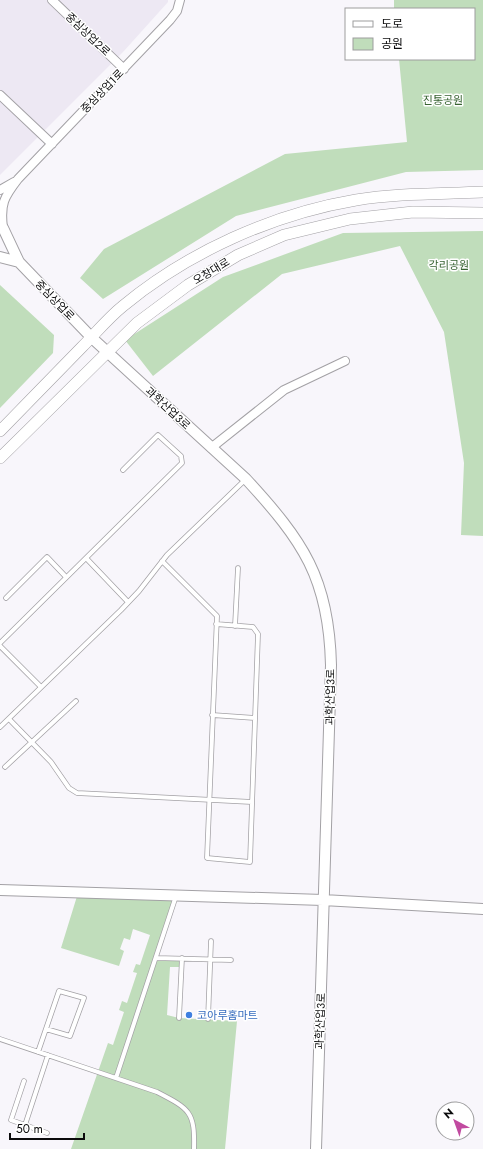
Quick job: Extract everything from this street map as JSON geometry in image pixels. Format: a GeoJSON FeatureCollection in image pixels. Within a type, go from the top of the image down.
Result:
{"type":"FeatureCollection","features":[{"type":"Feature","properties":{"kind":"main road","name":"오창대로"},"geometry":{"type":"LineString","coordinates":[[0,432],[121,307],[169,273],[225,242],[268,224],[304,212],[357,200],[404,195],[483,192]]}},
{"type":"Feature","properties":{"kind":"main road","name":"오창대로"},"geometry":{"type":"LineString","coordinates":[[0,458],[137,323],[188,285],[238,255],[284,235],[350,219],[413,212],[483,213]]}},
{"type":"Feature","properties":{"kind":"street","name":"중심상업2로"},"geometry":{"type":"LineString","coordinates":[[52,0],[124,69]]}},
{"type":"Feature","properties":{"kind":"street","name":"중심상업1로"},"geometry":{"type":"LineString","coordinates":[[18,179],[170,20],[177,11],[180,0]]}},
{"type":"Feature","properties":{"kind":"street"},"geometry":{"type":"LineString","coordinates":[[0,95],[52,144]]}},
{"type":"Feature","properties":{"kind":"street"},"geometry":{"type":"LineString","coordinates":[[0,190],[18,179]]}},
{"type":"Feature","properties":{"kind":"street"},"geometry":{"type":"LineString","coordinates":[[2,226],[1,210],[6,195],[18,179]]}},
{"type":"Feature","properties":{"kind":"street","name":"중심상업로"},"geometry":{"type":"LineString","coordinates":[[2,226],[19,262],[92,338]]}},
{"type":"Feature","properties":{"kind":"street"},"geometry":{"type":"LineString","coordinates":[[0,257],[19,262]]}},
{"type":"Feature","properties":{"kind":"street","name":"과학산업3로"},"geometry":{"type":"LineString","coordinates":[[92,338],[246,479],[268,504],[302,549],[315,572],[330,636],[331,665],[316,1149]]}},
{"type":"Feature","properties":{"kind":"street"},"geometry":{"type":"LineString","coordinates":[[211,448],[284,390],[345,361]]}},
{"type":"Feature","properties":{"kind":"street"},"geometry":{"type":"LineString","coordinates":[[0,890],[323,900],[483,909]]}},
{"type":"Feature","properties":{"kind":"lane"},"geometry":{"type":"LineString","coordinates":[[0,643],[182,463],[180,456],[158,435],[123,470]]}},
{"type":"Feature","properties":{"kind":"lane"},"geometry":{"type":"LineString","coordinates":[[0,727],[139,591],[162,561],[246,479]]}},
{"type":"Feature","properties":{"kind":"lane"},"geometry":{"type":"LineString","coordinates":[[6,598],[47,557],[66,577]]}},
{"type":"Feature","properties":{"kind":"lane"},"geometry":{"type":"LineString","coordinates":[[86,558],[128,602]]}},
{"type":"Feature","properties":{"kind":"lane"},"geometry":{"type":"LineString","coordinates":[[162,561],[217,616],[216,624],[208,800],[207,858],[250,862],[258,634],[253,627],[216,624]]}},
{"type":"Feature","properties":{"kind":"lane"},"geometry":{"type":"LineString","coordinates":[[235,626],[238,568]]}},
{"type":"Feature","properties":{"kind":"lane"},"geometry":{"type":"LineString","coordinates":[[0,646],[41,687]]}},
{"type":"Feature","properties":{"kind":"lane"},"geometry":{"type":"LineString","coordinates":[[5,768],[76,700]]}},
{"type":"Feature","properties":{"kind":"lane"},"geometry":{"type":"LineString","coordinates":[[212,715],[255,718]]}},
{"type":"Feature","properties":{"kind":"lane"},"geometry":{"type":"LineString","coordinates":[[9,719],[58,770],[69,788],[78,793],[252,802]]}},
{"type":"Feature","properties":{"kind":"lane"},"geometry":{"type":"LineString","coordinates":[[116,1078],[176,896]]}},
{"type":"Feature","properties":{"kind":"lane"},"geometry":{"type":"LineString","coordinates":[[208,1019],[211,941]]}},
{"type":"Feature","properties":{"kind":"lane"},"geometry":{"type":"LineString","coordinates":[[156,958],[231,960]]}},
{"type":"Feature","properties":{"kind":"lane"},"geometry":{"type":"LineString","coordinates":[[179,1018],[182,958]]}},
{"type":"Feature","properties":{"kind":"lane"},"geometry":{"type":"LineString","coordinates":[[38,1052],[59,991],[84,998],[70,1036],[46,1029]]}},
{"type":"Feature","properties":{"kind":"lane"},"geometry":{"type":"LineString","coordinates":[[0,1039],[158,1092],[174,1100],[189,1111],[195,1126],[194,1149]]}},
{"type":"Feature","properties":{"kind":"lane"},"geometry":{"type":"LineString","coordinates":[[25,1126],[48,1055]]}},
{"type":"Feature","properties":{"kind":"lane"},"geometry":{"type":"LineString","coordinates":[[24,1081],[11,1120],[47,1133]]}},
{"type":"Feature","properties":{"kind":"shaded area"},"geometry":{"type":"Polygon","coordinates":[[[0,0],[168,0],[168,2],[123,52],[0,175],[0,0]]]}},
{"type":"Feature","properties":{"kind":"green space","name":"진통공원"},"geometry":{"type":"Polygon","coordinates":[[[394,0],[483,0],[483,170],[406,172],[236,216],[103,299],[80,278],[104,249],[285,154],[407,142],[399,60],[475,60],[475,8],[394,8],[394,0]]]}},
{"type":"Feature","properties":{"kind":"green space","name":"각리공원"},"geometry":{"type":"Polygon","coordinates":[[[483,231],[483,536],[461,535],[464,463],[444,332],[400,246],[282,274],[153,376],[125,340],[223,277],[343,233],[483,231]]]}},
{"type":"Feature","properties":{"kind":"green space"},"geometry":{"type":"Polygon","coordinates":[[[0,285],[54,335],[53,353],[0,408],[0,285]]]}},
{"type":"Feature","properties":{"kind":"green space"},"geometry":{"type":"Polygon","coordinates":[[[78,893],[176,896],[156,957],[182,958],[181,967],[170,967],[167,1015],[179,1018],[237,1021],[225,1149],[71,1149],[108,1043],[113,1045],[124,1012],[119,1010],[122,1001],[127,1003],[137,973],[133,972],[136,964],[140,965],[150,935],[133,929],[130,940],[124,938],[120,949],[124,951],[119,966],[61,948],[78,893]]]}},
{"type":"Feature","properties":{"kind":"place","name":"코아루홈마트"},"geometry":{"type":"Point","coordinates":[189,1015]}}]}
